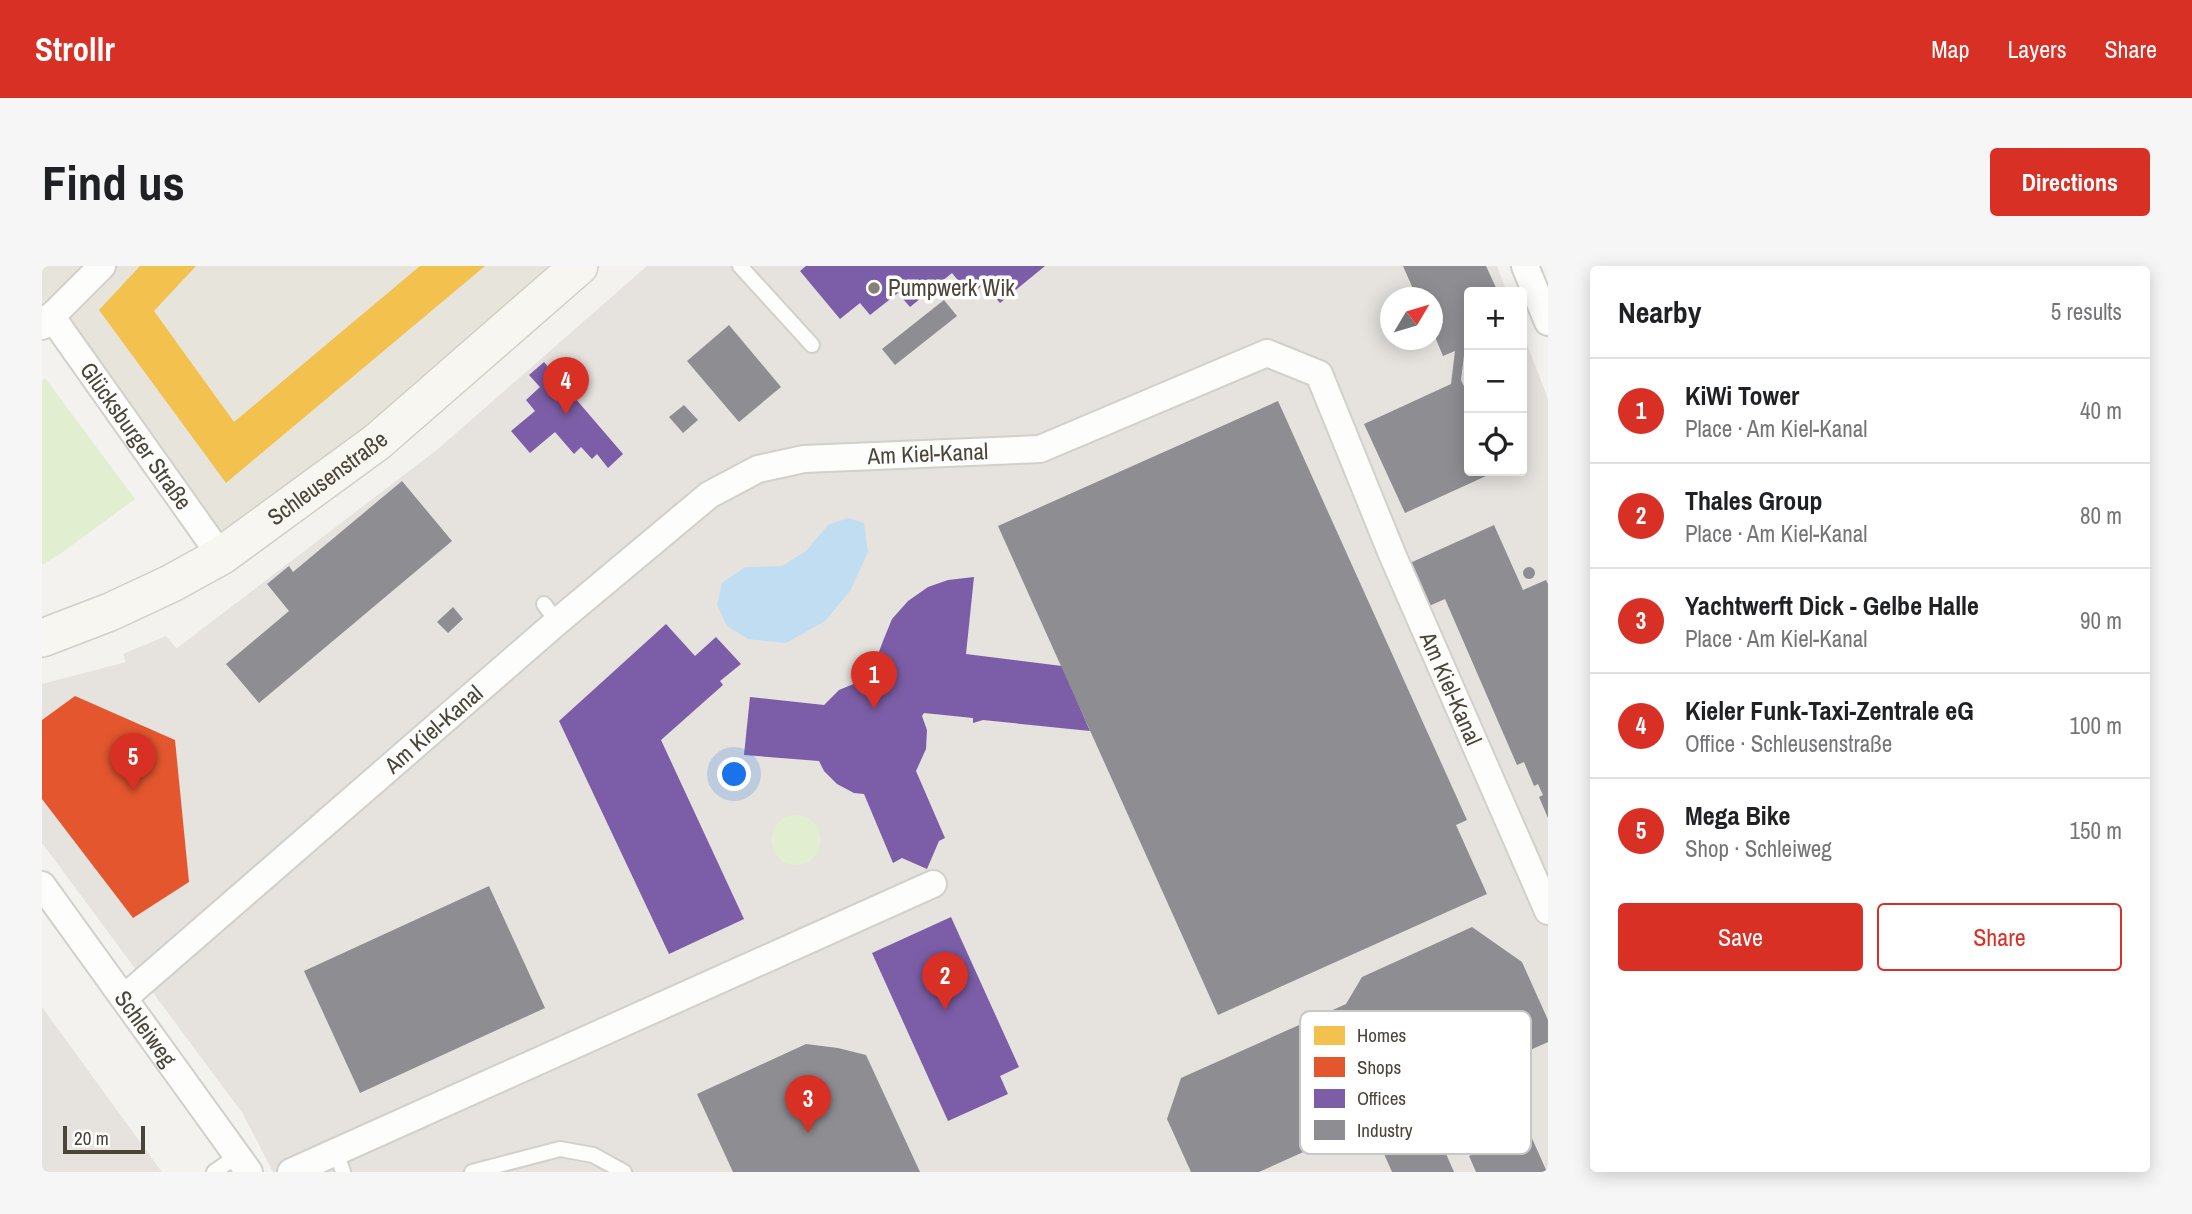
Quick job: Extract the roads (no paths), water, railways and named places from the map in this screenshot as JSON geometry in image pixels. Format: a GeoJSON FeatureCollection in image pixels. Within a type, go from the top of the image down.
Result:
{"type":"FeatureCollection","features":[{"type":"Feature","properties":{"kind":"street"},"geometry":{"type":"LineString","coordinates":[[46,321],[102,266]]}},
{"type":"Feature","properties":{"kind":"street","name":"Schleusenstraße"},"geometry":{"type":"LineString","coordinates":[[42,638],[110,612],[221,556],[377,442],[579,266]]}},
{"type":"Feature","properties":{"kind":"street"},"geometry":{"type":"LineString","coordinates":[[1525,266],[1548,322]]}},
{"type":"Feature","properties":{"kind":"street","name":"Glücksburger Straße"},"geometry":{"type":"LineString","coordinates":[[46,321],[221,556]]}},
{"type":"Feature","properties":{"kind":"street","name":"Am Kiel-Kanal"},"geometry":{"type":"LineString","coordinates":[[124,998],[551,613],[709,495],[758,469],[804,459],[1040,449],[1267,353],[1319,374],[1392,554],[1548,911]]}},
{"type":"Feature","properties":{"kind":"street"},"geometry":{"type":"LineString","coordinates":[[291,1172],[340,1162],[933,884]]}},
{"type":"Feature","properties":{"kind":"street","name":"Schleiweg"},"geometry":{"type":"LineString","coordinates":[[42,885],[243,1164]]}},
{"type":"Feature","properties":{"kind":"lane"},"geometry":{"type":"LineString","coordinates":[[740,266],[812,345]]}},
{"type":"Feature","properties":{"kind":"lane"},"geometry":{"type":"LineString","coordinates":[[472,1172],[559,1149],[593,1155],[624,1172]]}},
{"type":"Feature","properties":{"kind":"lane"},"geometry":{"type":"LineString","coordinates":[[214,1172],[243,1164]]}},
{"type":"Feature","properties":{"kind":"water"},"geometry":{"type":"Polygon","coordinates":[[[848,518],[864,523],[868,552],[850,591],[825,621],[786,643],[748,639],[727,626],[717,605],[722,583],[745,567],[782,566],[806,551],[828,525],[848,518]]]}},
{"type":"Feature","properties":{"kind":"place","name":"Pumpwerk Wik"},"geometry":{"type":"Point","coordinates":[874,288]}},
{"type":"Feature","properties":{"kind":"place","name":"Kieler Funk-Taxi-Zentrale eG"},"geometry":{"type":"Point","coordinates":[566,415]}},
{"type":"Feature","properties":{"kind":"place","name":"KiWi Tower"},"geometry":{"type":"Point","coordinates":[874,709]}},
{"type":"Feature","properties":{"kind":"place","name":"Mega Bike"},"geometry":{"type":"Point","coordinates":[133,791]}},
{"type":"Feature","properties":{"kind":"place","name":"Thales Group"},"geometry":{"type":"Point","coordinates":[945,1010]}},
{"type":"Feature","properties":{"kind":"place","name":"Yachtwerft Dick - Gelbe Halle"},"geometry":{"type":"Point","coordinates":[808,1133]}}]}
